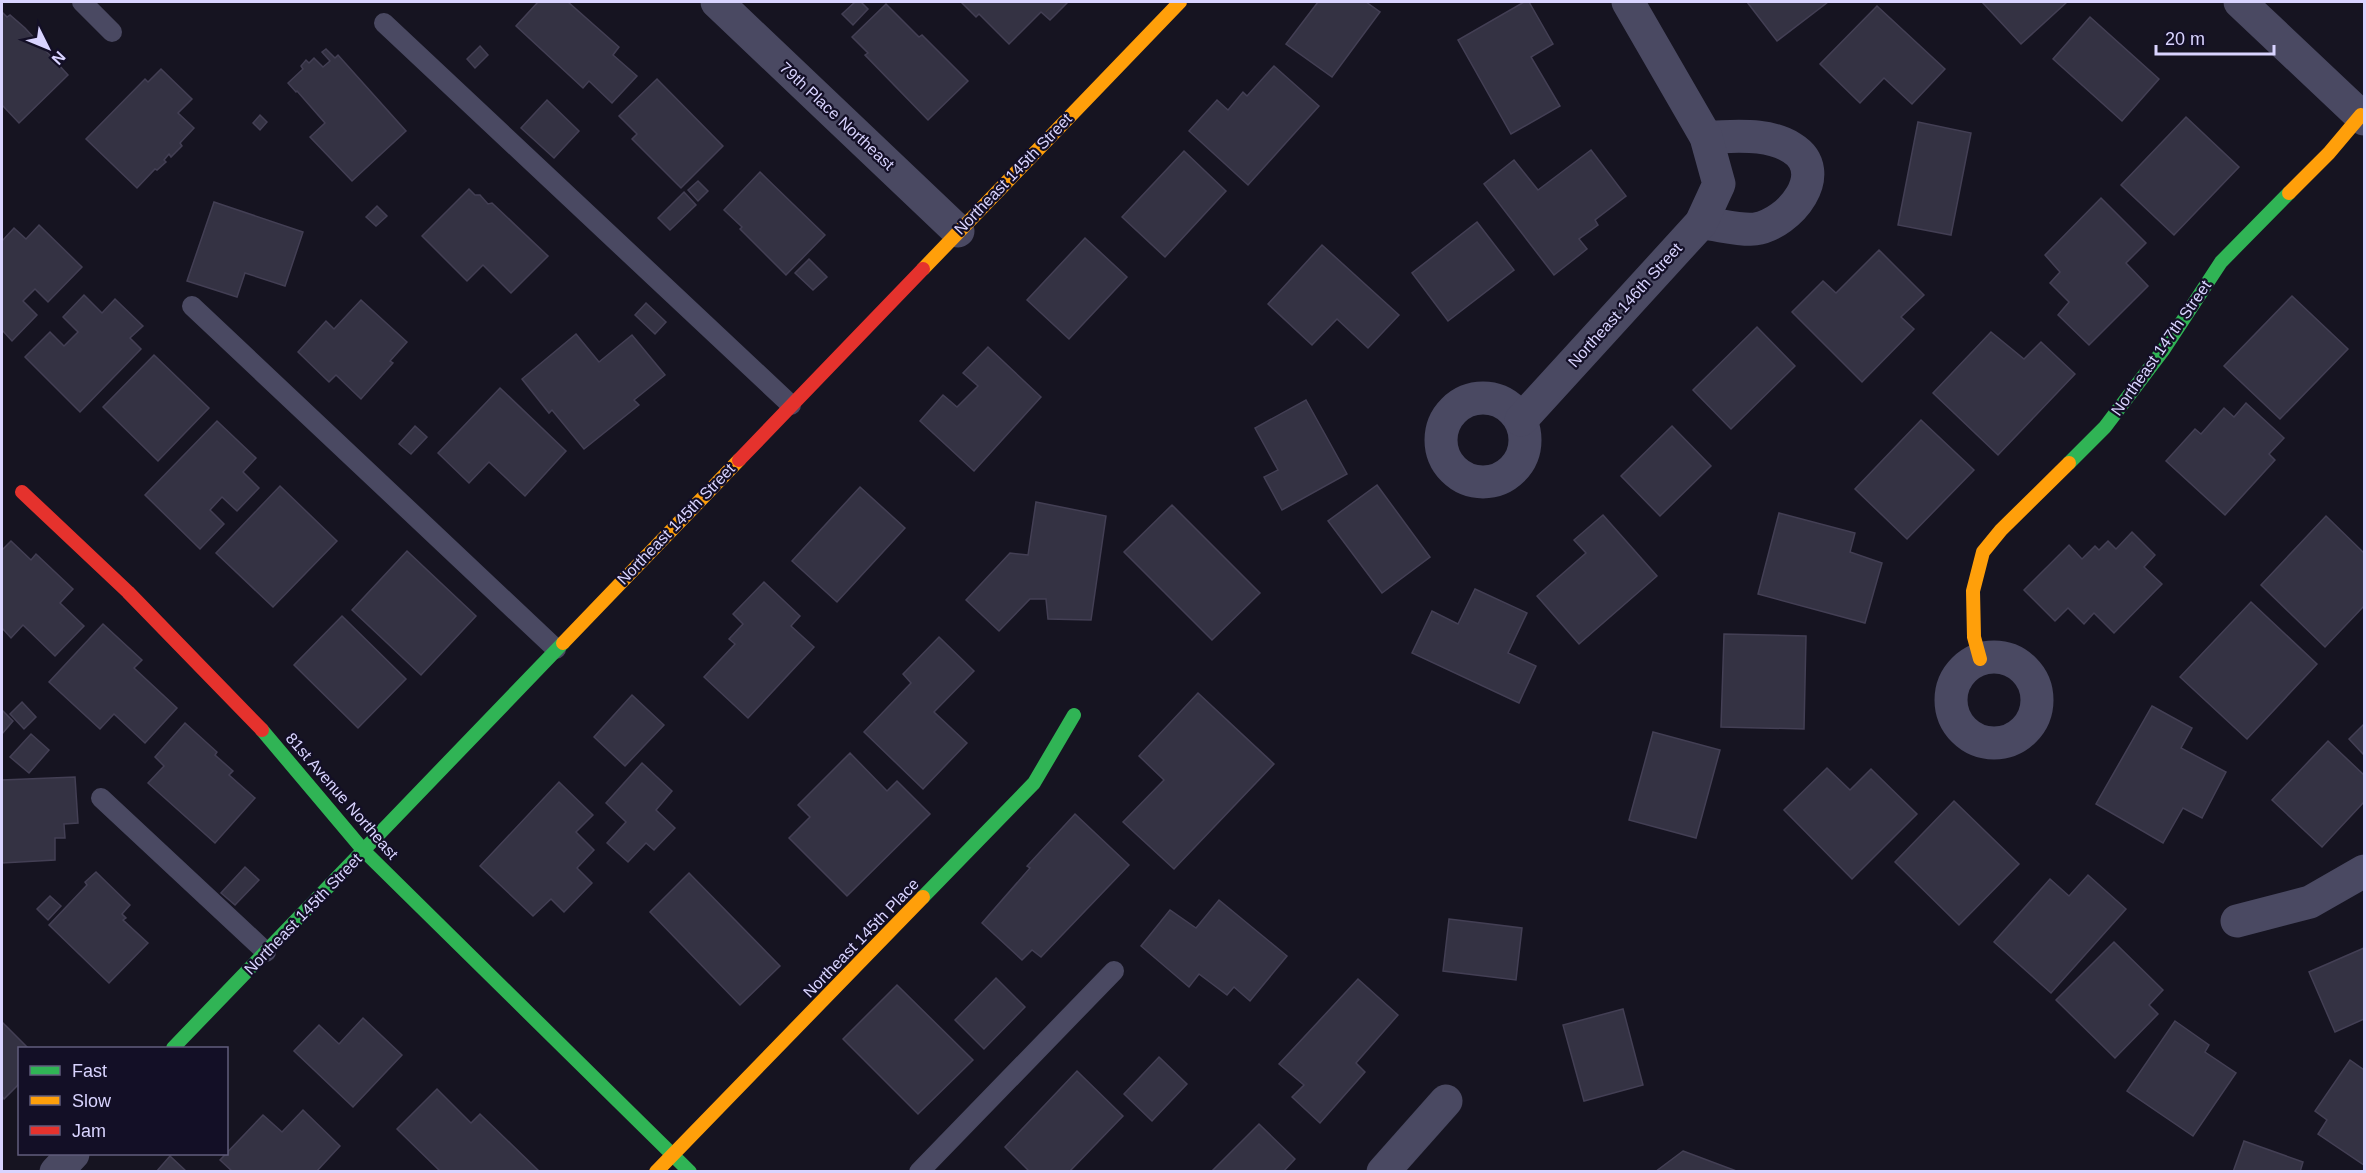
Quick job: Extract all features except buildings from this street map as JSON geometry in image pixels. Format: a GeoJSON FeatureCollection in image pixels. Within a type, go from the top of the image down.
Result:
{"type":"FeatureCollection","features":[{"type":"Feature","properties":{"kind":"street","name":"79th Place Northeast"},"geometry":{"type":"LineString","coordinates":[[717,2],[958,231]]}},
{"type":"Feature","properties":{"kind":"street","name":"Northeast 145th Street"},"geometry":{"type":"LineString","coordinates":[[174,1047],[1180,2]]}},
{"type":"Feature","properties":{"kind":"street"},"geometry":{"type":"LineString","coordinates":[[1628,2],[1706,137],[1762,137],[1777,140],[1802,155],[1808,167],[1807,181],[1802,196],[1791,211],[1776,221],[1755,229],[1701,223]]}},
{"type":"Feature","properties":{"kind":"street"},"geometry":{"type":"LineString","coordinates":[[2240,2],[2363,117]]}},
{"type":"Feature","properties":{"kind":"street","name":"Northeast 147th Street"},"geometry":{"type":"LineString","coordinates":[[1980,659],[1974,637],[1973,591],[1983,552],[2001,530],[2105,427],[2164,349],[2221,262],[2363,117]]}},
{"type":"Feature","properties":{"kind":"street","name":"Northeast 146th Street"},"geometry":{"type":"LineString","coordinates":[[1521,420],[1701,223],[1719,184],[1706,137]]}},
{"type":"Feature","properties":{"kind":"street","name":"81st Avenue Northeast"},"geometry":{"type":"LineString","coordinates":[[22,492],[128,592],[270,738],[364,851],[690,1172]]}},
{"type":"Feature","properties":{"kind":"street","name":"Northeast 145th Place"},"geometry":{"type":"LineString","coordinates":[[656,1172],[1034,783],[1074,715]]}},
{"type":"Feature","properties":{"kind":"street"},"geometry":{"type":"LineString","coordinates":[[2237,921],[2310,902],[2364,871]]}},
{"type":"Feature","properties":{"kind":"street"},"geometry":{"type":"LineString","coordinates":[[1383,1172],[1446,1101]]}},
{"type":"Feature","properties":{"kind":"street"},"geometry":{"type":"LineString","coordinates":[[56,1172],[72,1155]]}},
{"type":"Feature","properties":{"kind":"lane"},"geometry":{"type":"LineString","coordinates":[[81,2],[112,32]]}},
{"type":"Feature","properties":{"kind":"lane"},"geometry":{"type":"LineString","coordinates":[[384,23],[790,405]]}},
{"type":"Feature","properties":{"kind":"lane"},"geometry":{"type":"LineString","coordinates":[[192,306],[556,649]]}},
{"type":"Feature","properties":{"kind":"lane"},"geometry":{"type":"LineString","coordinates":[[101,798],[266,952]]}},
{"type":"Feature","properties":{"kind":"lane"},"geometry":{"type":"LineString","coordinates":[[919,1172],[1114,971]]}},
{"type":"Feature","properties":{"kind":"traffic: fast"},"geometry":{"type":"LineString","coordinates":[[2069,463],[2105,427],[2164,349],[2221,262],[2289,193]]}},
{"type":"Feature","properties":{"kind":"traffic: fast"},"geometry":{"type":"LineString","coordinates":[[174,1047],[563,643]]}},
{"type":"Feature","properties":{"kind":"traffic: fast"},"geometry":{"type":"LineString","coordinates":[[923,897],[1034,783],[1074,715]]}},
{"type":"Feature","properties":{"kind":"traffic: fast"},"geometry":{"type":"LineString","coordinates":[[262,730],[364,851],[690,1172]]}},
{"type":"Feature","properties":{"kind":"traffic: slow"},"geometry":{"type":"LineString","coordinates":[[923,269],[1180,2]]}},
{"type":"Feature","properties":{"kind":"traffic: slow"},"geometry":{"type":"LineString","coordinates":[[2289,193],[2329,153],[2361,115]]}},
{"type":"Feature","properties":{"kind":"traffic: slow"},"geometry":{"type":"LineString","coordinates":[[563,643],[739,460]]}},
{"type":"Feature","properties":{"kind":"traffic: slow"},"geometry":{"type":"LineString","coordinates":[[1980,659],[1974,637],[1973,591],[1983,552],[2001,530],[2069,463]]}},
{"type":"Feature","properties":{"kind":"traffic: slow"},"geometry":{"type":"LineString","coordinates":[[656,1172],[923,897]]}},
{"type":"Feature","properties":{"kind":"traffic: jam"},"geometry":{"type":"LineString","coordinates":[[739,460],[923,269]]}},
{"type":"Feature","properties":{"kind":"traffic: jam"},"geometry":{"type":"LineString","coordinates":[[22,492],[128,592],[262,730]]}}]}
